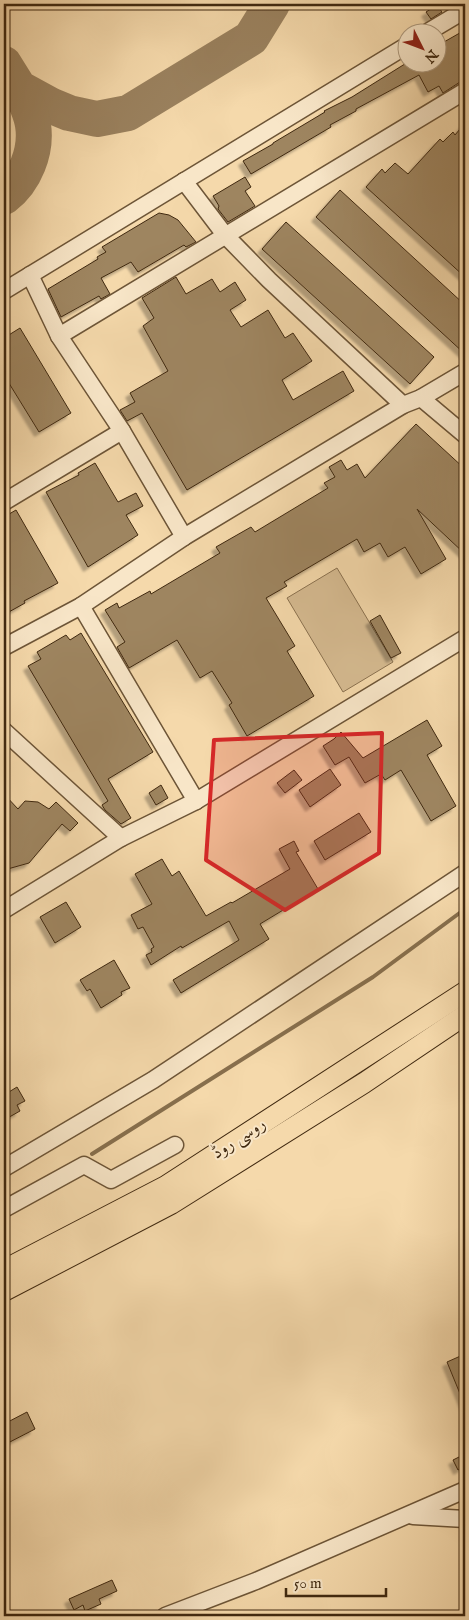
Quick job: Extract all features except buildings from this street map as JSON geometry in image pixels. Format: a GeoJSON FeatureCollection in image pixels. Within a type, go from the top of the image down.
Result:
{"type":"FeatureCollection","features":[{"type":"Feature","properties":{"kind":"main road","name":"روسی روڈ"},"geometry":{"type":"LineString","coordinates":[[4,1270],[166,1186],[465,992]]}},
{"type":"Feature","properties":{"kind":"main road","name":"روسی روڈ"},"geometry":{"type":"LineString","coordinates":[[4,1291],[171,1204],[364,1083],[465,1015]]}},
{"type":"Feature","properties":{"kind":"lane"},"geometry":{"type":"LineString","coordinates":[[445,22],[465,10]]}},
{"type":"Feature","properties":{"kind":"lane"},"geometry":{"type":"LineString","coordinates":[[4,291],[396,52]]}},
{"type":"Feature","properties":{"kind":"lane"},"geometry":{"type":"LineString","coordinates":[[59,336],[465,91]]}},
{"type":"Feature","properties":{"kind":"lane"},"geometry":{"type":"LineString","coordinates":[[184,181],[225,235],[269,280],[403,405]]}},
{"type":"Feature","properties":{"kind":"lane"},"geometry":{"type":"LineString","coordinates":[[30,276],[59,336],[122,431],[184,537]]}},
{"type":"Feature","properties":{"kind":"lane"},"geometry":{"type":"LineString","coordinates":[[4,647],[81,606],[184,537],[403,405],[421,398],[465,372]]}},
{"type":"Feature","properties":{"kind":"lane"},"geometry":{"type":"LineString","coordinates":[[421,398],[465,435]]}},
{"type":"Feature","properties":{"kind":"lane"},"geometry":{"type":"LineString","coordinates":[[4,502],[122,431]]}},
{"type":"Feature","properties":{"kind":"lane"},"geometry":{"type":"LineString","coordinates":[[81,606],[196,801]]}},
{"type":"Feature","properties":{"kind":"lane"},"geometry":{"type":"LineString","coordinates":[[4,910],[121,838],[196,801],[465,638]]}},
{"type":"Feature","properties":{"kind":"lane"},"geometry":{"type":"LineString","coordinates":[[4,731],[121,838]]}},
{"type":"Feature","properties":{"kind":"lane"},"geometry":{"type":"LineString","coordinates":[[4,1168],[153,1080],[465,873]]}},
{"type":"Feature","properties":{"kind":"lane"},"geometry":{"type":"LineString","coordinates":[[4,1209],[84,1164],[111,1180],[175,1146]]}},
{"type":"Feature","properties":{"kind":"lane"},"geometry":{"type":"LineString","coordinates":[[165,1616],[256,1581],[465,1490]]}},
{"type":"Feature","properties":{"kind":"lane"},"geometry":{"type":"LineString","coordinates":[[409,1516],[465,1519]]}},
{"type":"Feature","properties":{"kind":"highlighted area"},"geometry":{"type":"Polygon","coordinates":[[[382,733],[379,853],[285,910],[206,860],[214,740],[382,733]]]}},
{"type":"Feature","properties":{"kind":"shaded area"},"geometry":{"type":"Polygon","coordinates":[[[337,568],[393,662],[343,692],[287,598],[337,568]]]}},
{"type":"Feature","properties":{"kind":"waterway"},"geometry":{"type":"LineString","coordinates":[[92,1154],[373,977],[465,909]]}},
{"type":"Feature","properties":{"kind":"taxiway"},"geometry":{"type":"LineString","coordinates":[[4,64],[19,88],[69,113],[97,119],[128,113],[251,38],[272,4]]}},
{"type":"Feature","properties":{"kind":"taxiway"},"geometry":{"type":"LineString","coordinates":[[4,197],[18,183],[28,165],[33,145],[32,120],[28,106],[19,88]]}}]}
